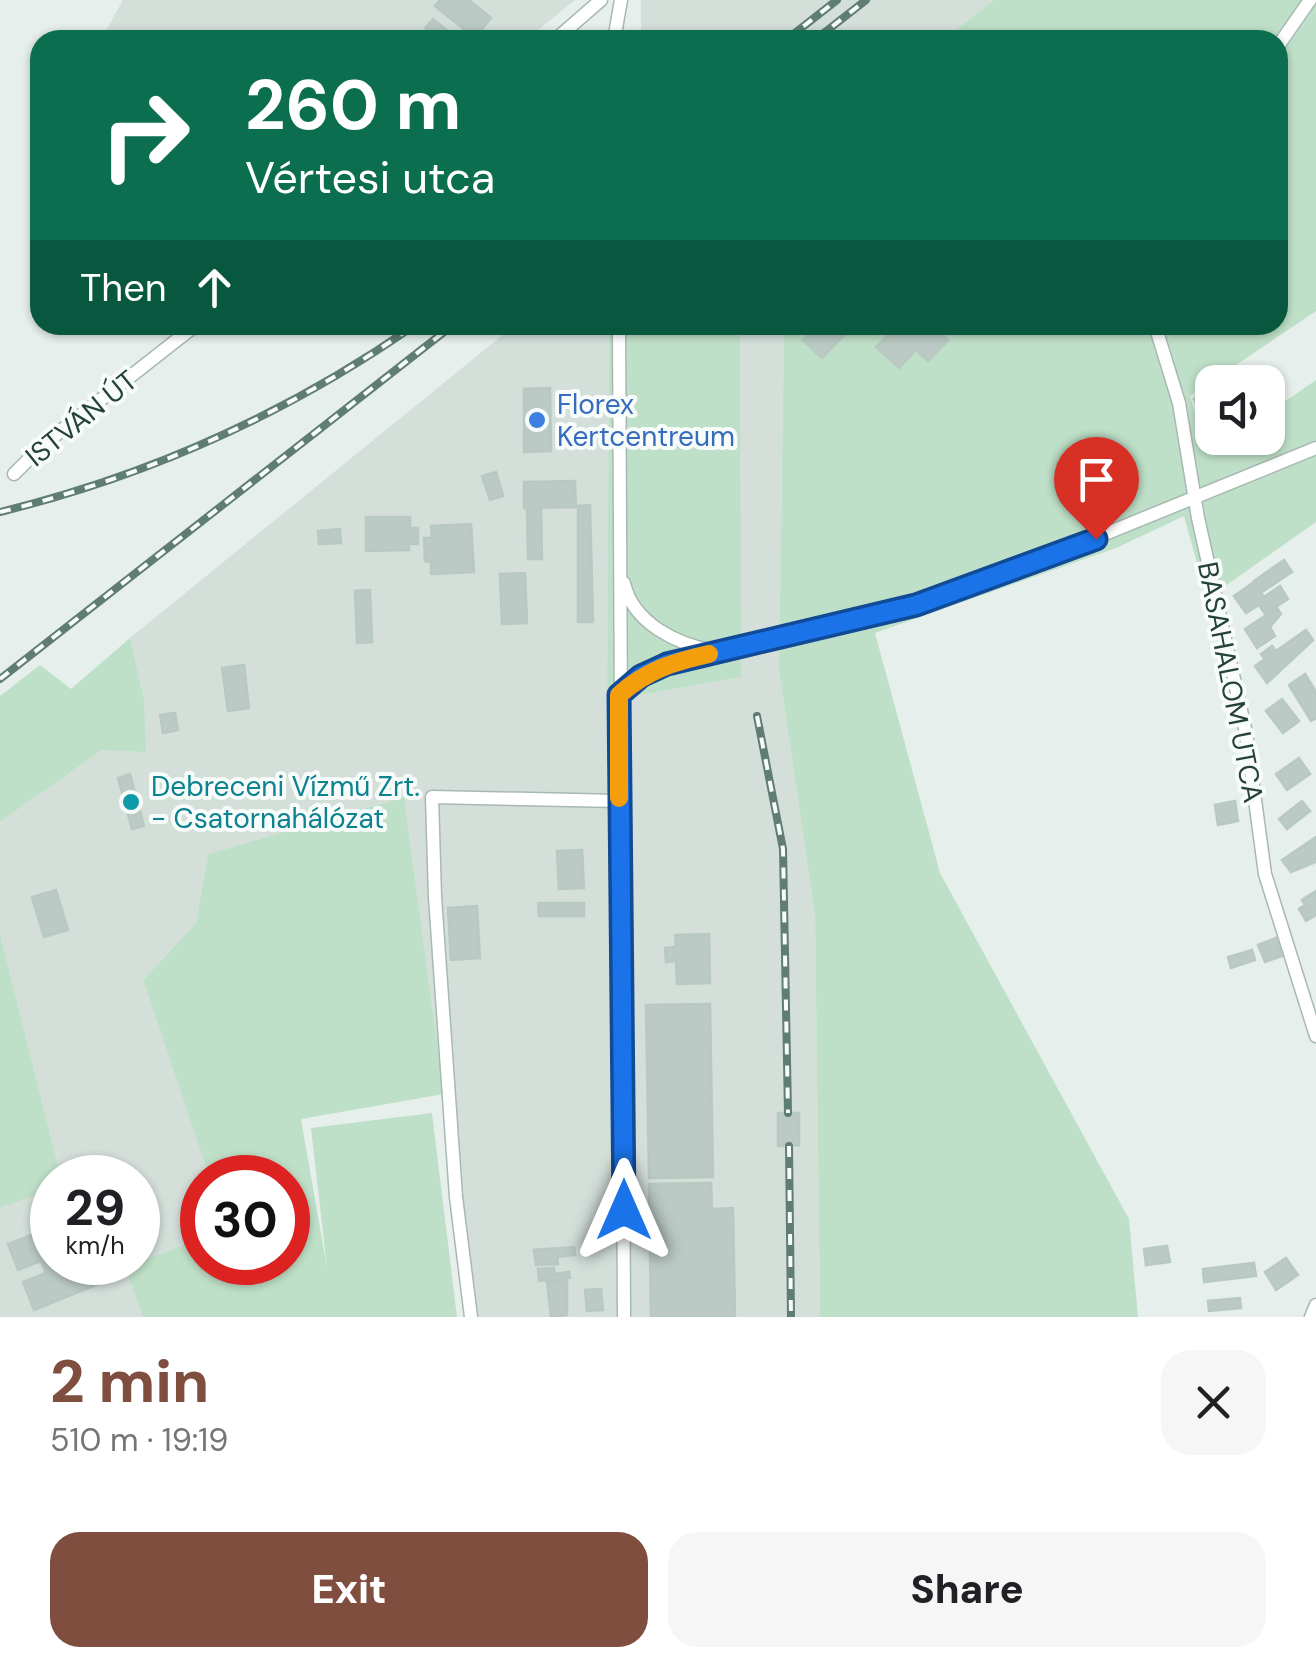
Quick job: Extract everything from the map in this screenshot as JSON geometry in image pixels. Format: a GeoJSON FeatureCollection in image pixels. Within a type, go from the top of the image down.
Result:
{"type":"FeatureCollection","features":[{"type":"Feature","properties":{"kind":"street"},"geometry":{"type":"LineString","coordinates":[[568,30],[602,0]]}},
{"type":"Feature","properties":{"kind":"street"},"geometry":{"type":"LineString","coordinates":[[616,30],[622,0]]}},
{"type":"Feature","properties":{"kind":"street"},"geometry":{"type":"LineString","coordinates":[[1288,32],[1310,0]]}},
{"type":"Feature","properties":{"kind":"street","name":"ISTVÁN ÚT"},"geometry":{"type":"LineString","coordinates":[[14,474],[44,444],[183,335]]}},
{"type":"Feature","properties":{"kind":"street"},"geometry":{"type":"LineString","coordinates":[[619,335],[624,1317]]}},
{"type":"Feature","properties":{"kind":"street","name":"BASAHALOM UTCA"},"geometry":{"type":"LineString","coordinates":[[1158,335],[1179,402],[1195,500],[1246,733],[1264,874],[1316,1036]]}},
{"type":"Feature","properties":{"kind":"street"},"geometry":{"type":"LineString","coordinates":[[619,695],[641,676],[667,664],[916,605],[996,578],[1316,448]]}},
{"type":"Feature","properties":{"kind":"street"},"geometry":{"type":"LineString","coordinates":[[620,566],[626,592],[654,627],[688,646],[720,652]]}},
{"type":"Feature","properties":{"kind":"street"},"geometry":{"type":"LineString","coordinates":[[471,1317],[455,1178],[434,898],[432,797],[619,801]]}},
{"type":"Feature","properties":{"kind":"street"},"geometry":{"type":"LineString","coordinates":[[1311,1317],[1316,1305]]}},
{"type":"Feature","properties":{"kind":"shaded area"},"geometry":{"type":"Polygon","coordinates":[[[123,0],[575,0],[538,30],[106,30],[123,0]]]}},
{"type":"Feature","properties":{"kind":"shaded area"},"geometry":{"type":"Polygon","coordinates":[[[641,0],[994,0],[956,30],[641,30],[641,0]]]}},
{"type":"Feature","properties":{"kind":"shaded area"},"geometry":{"type":"Polygon","coordinates":[[[503,335],[609,335],[607,701],[740,677],[740,335],[784,335],[779,670],[815,917],[820,1317],[474,1317],[404,797],[208,854],[196,923],[143,980],[202,1155],[180,1155],[180,1246],[160,1254],[160,1155],[56,1155],[0,933],[0,822],[102,750],[144,698],[130,638],[503,335]]]}},
{"type":"Feature","properties":{"kind":"shaded area"},"geometry":{"type":"Polygon","coordinates":[[[30,1198],[30,1285],[131,1285],[143,1317],[0,1317],[0,1208],[30,1198]]]}},
{"type":"Feature","properties":{"kind":"green space"},"geometry":{"type":"Polygon","coordinates":[[[994,0],[1316,0],[1316,311],[1288,330],[1288,30],[956,30],[994,0]]]}},
{"type":"Feature","properties":{"kind":"green space"},"geometry":{"type":"Polygon","coordinates":[[[609,335],[740,335],[741,677],[607,701],[609,335]]]}},
{"type":"Feature","properties":{"kind":"green space"},"geometry":{"type":"Polygon","coordinates":[[[784,335],[1280,335],[1236,365],[1195,365],[1195,393],[1190,396],[1195,413],[1195,455],[1285,455],[1285,401],[1316,380],[1316,522],[1207,599],[1184,516],[1116,548],[875,633],[940,873],[1129,1219],[1138,1317],[820,1317],[815,917],[779,670],[784,335]]]}},
{"type":"Feature","properties":{"kind":"green space"},"geometry":{"type":"Polygon","coordinates":[[[130,638],[144,698],[146,752],[102,750],[0,822],[0,696],[40,665],[71,689],[130,638]]]}},
{"type":"Feature","properties":{"kind":"green space"},"geometry":{"type":"Polygon","coordinates":[[[404,797],[444,1094],[301,1119],[307,1155],[202,1155],[143,980],[196,923],[208,854],[404,797]]]}},
{"type":"Feature","properties":{"kind":"green space"},"geometry":{"type":"Polygon","coordinates":[[[0,933],[56,1155],[30,1155],[30,1198],[0,1208],[0,933]]]}},
{"type":"Feature","properties":{"kind":"green space"},"geometry":{"type":"Polygon","coordinates":[[[432,1113],[457,1317],[143,1317],[131,1285],[160,1285],[160,1254],[180,1246],[180,1285],[310,1285],[310,1171],[327,1268],[311,1128],[432,1113]]]}},
{"type":"Feature","properties":{"kind":"building"},"geometry":{"type":"Polygon","coordinates":[[[440,0],[469,0],[491,18],[481,30],[465,30],[435,6],[440,0]]]}},
{"type":"Feature","properties":{"kind":"building"},"geometry":{"type":"Polygon","coordinates":[[[433,19],[447,30],[428,30],[425,28],[433,19]]]}},
{"type":"Feature","properties":{"kind":"building"},"geometry":{"type":"Polygon","coordinates":[[[808,335],[844,335],[822,358],[803,340],[808,335]]]}},
{"type":"Feature","properties":{"kind":"building"},"geometry":{"type":"Polygon","coordinates":[[[888,335],[943,335],[948,340],[928,361],[916,350],[899,368],[876,347],[888,335]]]}},
{"type":"Feature","properties":{"kind":"building","name":"Florex Kertcentreum"},"geometry":{"type":"Polygon","coordinates":[[[550,388],[551,451],[524,452],[524,389],[550,388]]]}},
{"type":"Feature","properties":{"kind":"building"},"geometry":{"type":"Polygon","coordinates":[[[496,472],[503,496],[490,500],[482,476],[496,472]]]}},
{"type":"Feature","properties":{"kind":"building"},"geometry":{"type":"Polygon","coordinates":[[[575,481],[576,507],[524,508],[524,482],[575,481]]]}},
{"type":"Feature","properties":{"kind":"building"},"geometry":{"type":"Polygon","coordinates":[[[590,505],[593,622],[578,622],[578,506],[590,505]]]}},
{"type":"Feature","properties":{"kind":"building"},"geometry":{"type":"Polygon","coordinates":[[[541,509],[542,559],[528,559],[527,510],[541,509]]]}},
{"type":"Feature","properties":{"kind":"building"},"geometry":{"type":"Polygon","coordinates":[[[366,517],[410,517],[410,528],[418,528],[418,544],[409,544],[409,550],[366,551],[366,517]]]}},
{"type":"Feature","properties":{"kind":"building"},"geometry":{"type":"Polygon","coordinates":[[[471,524],[474,572],[431,574],[431,562],[425,561],[424,538],[432,538],[431,526],[471,524]]]}},
{"type":"Feature","properties":{"kind":"building"},"geometry":{"type":"Polygon","coordinates":[[[340,529],[341,543],[319,544],[318,531],[340,529]]]}},
{"type":"Feature","properties":{"kind":"building"},"geometry":{"type":"Polygon","coordinates":[[[1284,560],[1292,572],[1262,592],[1254,581],[1284,560]]]}},
{"type":"Feature","properties":{"kind":"building"},"geometry":{"type":"Polygon","coordinates":[[[525,573],[527,623],[502,624],[500,574],[525,573]]]}},
{"type":"Feature","properties":{"kind":"building"},"geometry":{"type":"Polygon","coordinates":[[[1254,582],[1264,597],[1280,586],[1288,599],[1265,614],[1259,605],[1246,613],[1234,596],[1254,582]]]}},
{"type":"Feature","properties":{"kind":"building"},"geometry":{"type":"Polygon","coordinates":[[[370,590],[372,642],[357,643],[355,591],[370,590]]]}},
{"type":"Feature","properties":{"kind":"building"},"geometry":{"type":"Polygon","coordinates":[[[1277,608],[1281,614],[1270,627],[1275,636],[1257,648],[1245,629],[1277,608]]]}},
{"type":"Feature","properties":{"kind":"building"},"geometry":{"type":"Polygon","coordinates":[[[1306,630],[1313,640],[1267,683],[1255,666],[1265,659],[1261,654],[1272,646],[1276,651],[1306,630]]]}},
{"type":"Feature","properties":{"kind":"building"},"geometry":{"type":"Polygon","coordinates":[[[244,665],[249,708],[228,711],[222,668],[244,665]]]}},
{"type":"Feature","properties":{"kind":"building"},"geometry":{"type":"Polygon","coordinates":[[[1305,674],[1316,692],[1316,718],[1311,721],[1289,685],[1305,674]]]}},
{"type":"Feature","properties":{"kind":"building"},"geometry":{"type":"Polygon","coordinates":[[[1282,699],[1299,721],[1283,733],[1266,711],[1282,699]]]}},
{"type":"Feature","properties":{"kind":"building"},"geometry":{"type":"Polygon","coordinates":[[[175,713],[178,730],[163,733],[160,715],[175,713]]]}},
{"type":"Feature","properties":{"kind":"building"},"geometry":{"type":"Polygon","coordinates":[[[1299,758],[1310,774],[1287,790],[1276,774],[1299,758]]]}},
{"type":"Feature","properties":{"kind":"building","name":"Debreceni Vízmű Zrt. - Csatornahálózat"},"geometry":{"type":"Polygon","coordinates":[[[130,774],[144,826],[132,829],[118,778],[130,774]]]}},
{"type":"Feature","properties":{"kind":"building"},"geometry":{"type":"Polygon","coordinates":[[[1235,801],[1238,821],[1218,825],[1215,805],[1235,801]]]}},
{"type":"Feature","properties":{"kind":"building"},"geometry":{"type":"Polygon","coordinates":[[[1302,801],[1310,811],[1287,829],[1279,819],[1302,801]]]}},
{"type":"Feature","properties":{"kind":"building"},"geometry":{"type":"Polygon","coordinates":[[[1316,837],[1316,862],[1291,872],[1282,860],[1316,837]]]}},
{"type":"Feature","properties":{"kind":"building"},"geometry":{"type":"Polygon","coordinates":[[[582,850],[584,888],[559,889],[557,851],[582,850]]]}},
{"type":"Feature","properties":{"kind":"building"},"geometry":{"type":"Polygon","coordinates":[[[56,890],[68,930],[44,937],[32,897],[56,890]]]}},
{"type":"Feature","properties":{"kind":"building"},"geometry":{"type":"Polygon","coordinates":[[[1316,891],[1316,915],[1306,921],[1299,909],[1305,905],[1302,900],[1316,891]]]}},
{"type":"Feature","properties":{"kind":"building"},"geometry":{"type":"Polygon","coordinates":[[[538,903],[584,903],[584,916],[539,916],[538,903]]]}},
{"type":"Feature","properties":{"kind":"building"},"geometry":{"type":"Polygon","coordinates":[[[477,906],[480,958],[451,960],[448,908],[477,906]]]}},
{"type":"Feature","properties":{"kind":"building"},"geometry":{"type":"Polygon","coordinates":[[[709,934],[710,983],[677,984],[676,961],[666,962],[665,948],[676,947],[675,935],[709,934]]]}},
{"type":"Feature","properties":{"kind":"building"},"geometry":{"type":"Polygon","coordinates":[[[1276,938],[1282,956],[1265,962],[1258,945],[1276,938]]]}},
{"type":"Feature","properties":{"kind":"building"},"geometry":{"type":"Polygon","coordinates":[[[1252,950],[1255,960],[1231,968],[1228,957],[1252,950]]]}},
{"type":"Feature","properties":{"kind":"building"},"geometry":{"type":"Polygon","coordinates":[[[710,1004],[713,1177],[649,1178],[646,1005],[710,1004]]]}},
{"type":"Feature","properties":{"kind":"building"},"geometry":{"type":"Polygon","coordinates":[[[778,1113],[799,1113],[799,1145],[778,1146],[778,1113]]]}},
{"type":"Feature","properties":{"kind":"building"},"geometry":{"type":"Polygon","coordinates":[[[711,1183],[712,1209],[733,1208],[735,1317],[651,1317],[649,1184],[711,1183]]]}},
{"type":"Feature","properties":{"kind":"building"},"geometry":{"type":"Polygon","coordinates":[[[30,1236],[30,1265],[18,1270],[8,1244],[30,1236]]]}},
{"type":"Feature","properties":{"kind":"building"},"geometry":{"type":"Polygon","coordinates":[[[1167,1246],[1170,1262],[1146,1265],[1144,1249],[1167,1246]]]}},
{"type":"Feature","properties":{"kind":"building"},"geometry":{"type":"Polygon","coordinates":[[[574,1247],[575,1255],[557,1257],[558,1264],[536,1265],[534,1250],[574,1247]]]}},
{"type":"Feature","properties":{"kind":"building"},"geometry":{"type":"Polygon","coordinates":[[[1286,1258],[1298,1275],[1276,1290],[1265,1272],[1286,1258]]]}},
{"type":"Feature","properties":{"kind":"building"},"geometry":{"type":"Polygon","coordinates":[[[1254,1263],[1256,1276],[1204,1282],[1203,1269],[1254,1263]]]}},
{"type":"Feature","properties":{"kind":"building"},"geometry":{"type":"Polygon","coordinates":[[[554,1268],[555,1274],[569,1272],[570,1278],[539,1281],[538,1269],[554,1268]]]}},
{"type":"Feature","properties":{"kind":"building"},"geometry":{"type":"Polygon","coordinates":[[[30,1279],[30,1285],[96,1285],[34,1310],[23,1282],[30,1279]]]}},
{"type":"Feature","properties":{"kind":"building"},"geometry":{"type":"Polygon","coordinates":[[[567,1280],[567,1315],[551,1317],[547,1282],[567,1280]]]}},
{"type":"Feature","properties":{"kind":"building"},"geometry":{"type":"Polygon","coordinates":[[[601,1289],[603,1310],[587,1311],[585,1290],[601,1289]]]}},
{"type":"Feature","properties":{"kind":"building"},"geometry":{"type":"Polygon","coordinates":[[[1240,1298],[1241,1308],[1209,1311],[1208,1301],[1240,1298]]]}},
{"type":"Feature","properties":{"kind":"railway"},"geometry":{"type":"LineString","coordinates":[[799,30],[837,0]]}},
{"type":"Feature","properties":{"kind":"railway"},"geometry":{"type":"LineString","coordinates":[[828,30],[866,0]]}},
{"type":"Feature","properties":{"kind":"railway"},"geometry":{"type":"LineString","coordinates":[[0,512],[111,480],[216,438],[317,387],[400,335]]}},
{"type":"Feature","properties":{"kind":"railway"},"geometry":{"type":"LineString","coordinates":[[0,679],[440,335]]}},
{"type":"Feature","properties":{"kind":"railway"},"geometry":{"type":"LineString","coordinates":[[757,716],[783,849],[788,1113]]}},
{"type":"Feature","properties":{"kind":"railway"},"geometry":{"type":"LineString","coordinates":[[789,1146],[791,1317]]}},
{"type":"Feature","properties":{"kind":"slow traffic"},"geometry":{"type":"LineString","coordinates":[[619,798],[619,695],[641,676],[667,664],[709,654]]}},
{"type":"Feature","properties":{"kind":"place","name":"Florex Kertcentreum"},"geometry":{"type":"Point","coordinates":[537,420]}},
{"type":"Feature","properties":{"kind":"place","name":"Debreceni Vízmű Zrt. - Csatornahálózat"},"geometry":{"type":"Point","coordinates":[131,802]}},
{"type":"Feature","properties":{"kind":"route"},"geometry":{"type":"LineString","coordinates":[[624,1210],[625,996],[619,695],[641,676],[667,664],[783,640],[916,605],[1096,539]]}}]}
